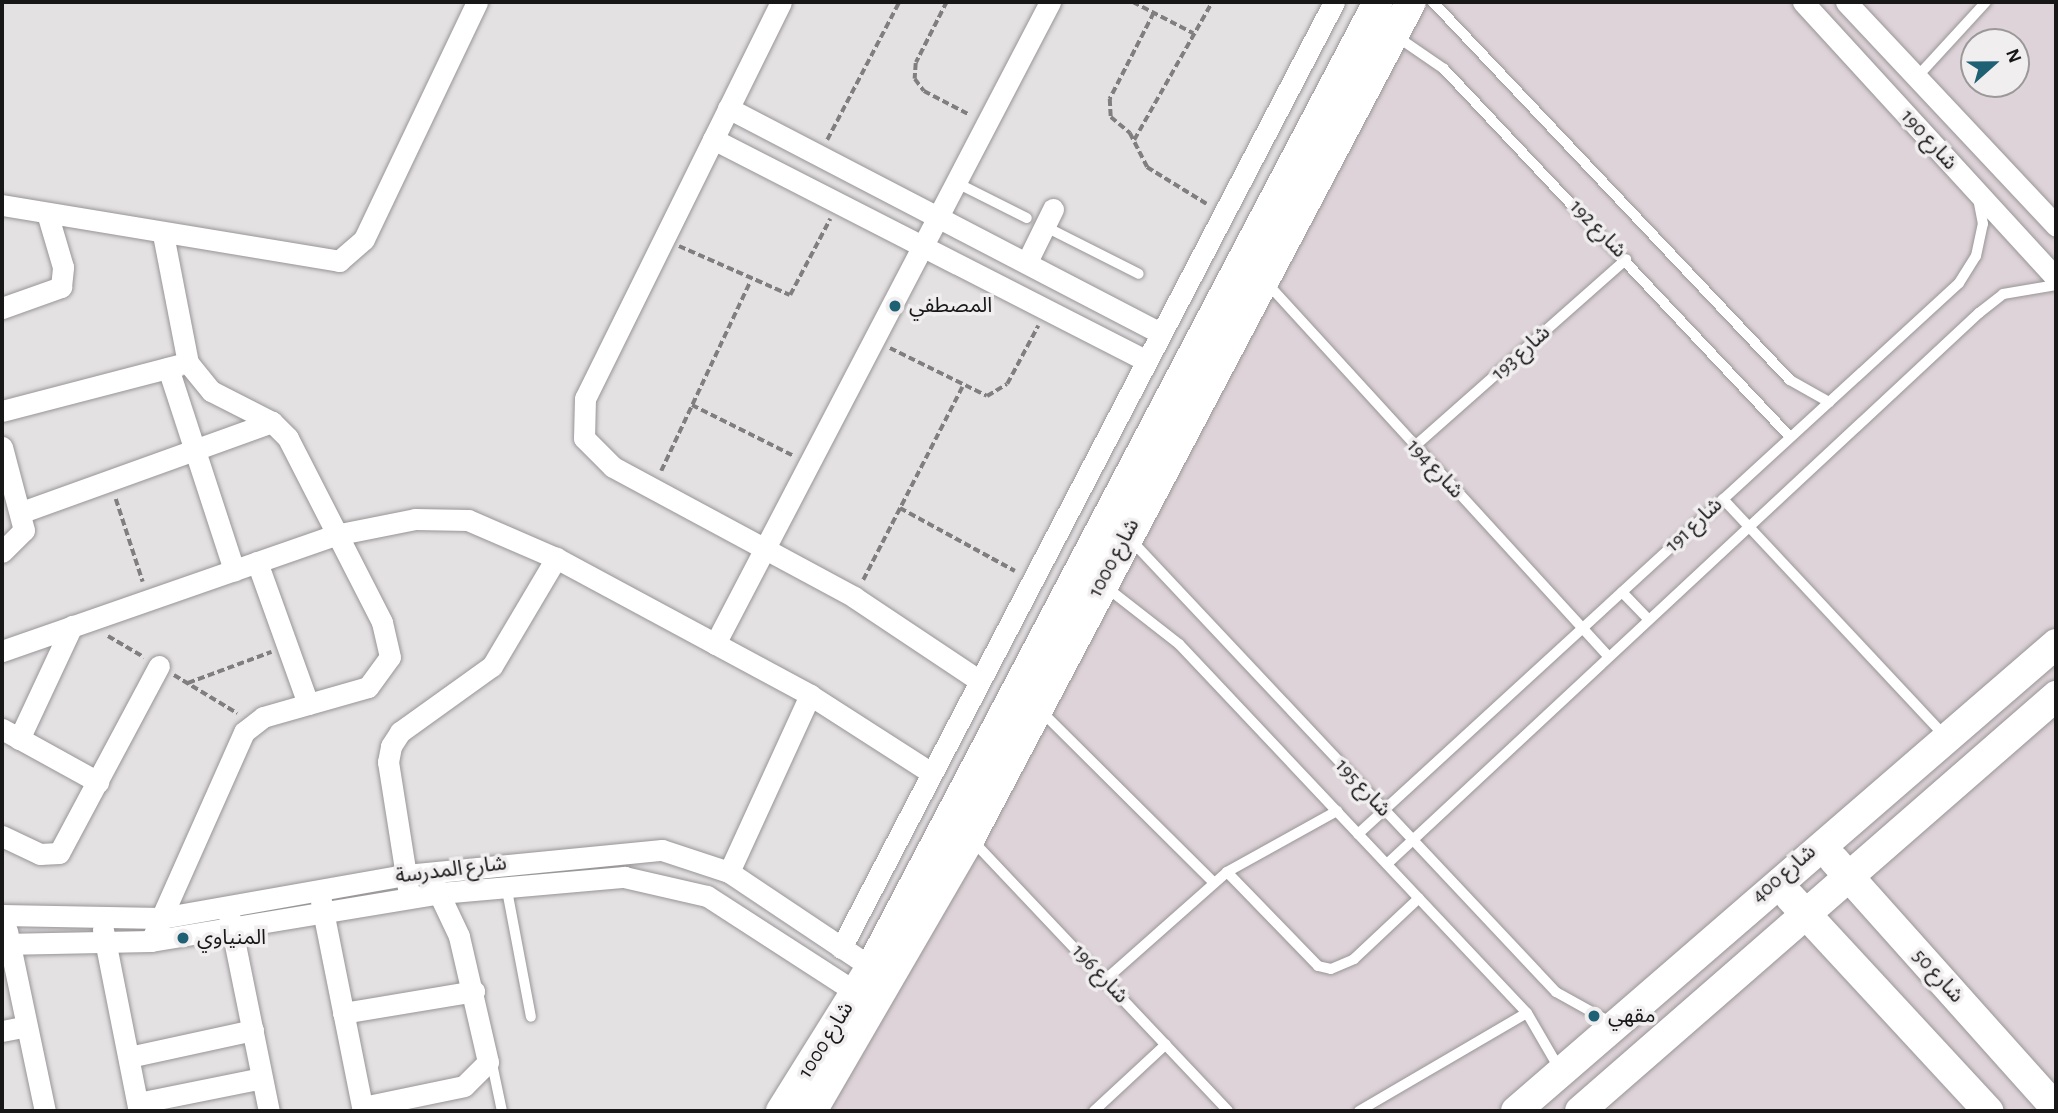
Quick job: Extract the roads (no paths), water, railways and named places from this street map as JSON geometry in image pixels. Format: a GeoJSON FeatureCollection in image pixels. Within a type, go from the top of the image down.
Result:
{"type":"FeatureCollection","features":[{"type":"Feature","properties":{"kind":"street"},"geometry":{"type":"LineString","coordinates":[[2,205],[322,260],[354,253],[477,2]]}},
{"type":"Feature","properties":{"kind":"street"},"geometry":{"type":"LineString","coordinates":[[781,2],[664,238],[580,418],[595,456],[854,597],[977,679]]}},
{"type":"Feature","properties":{"kind":"street"},"geometry":{"type":"LineString","coordinates":[[715,644],[767,550],[1050,2]]}},
{"type":"Feature","properties":{"kind":"street"},"geometry":{"type":"LineString","coordinates":[[841,948],[977,679],[1334,2]]}},
{"type":"Feature","properties":{"kind":"street","name":"شارع 1000"},"geometry":{"type":"LineString","coordinates":[[781,1111],[871,967],[1378,2]]}},
{"type":"Feature","properties":{"kind":"street","name":"شارع 1000"},"geometry":{"type":"LineString","coordinates":[[812,1111],[970,838],[1126,535],[1411,2]]}},
{"type":"Feature","properties":{"kind":"street","name":"شارع 190"},"geometry":{"type":"LineString","coordinates":[[1846,2],[2056,226]]}},
{"type":"Feature","properties":{"kind":"street","name":"شارع 190"},"geometry":{"type":"LineString","coordinates":[[1808,4],[2056,278]]}},
{"type":"Feature","properties":{"kind":"street"},"geometry":{"type":"LineString","coordinates":[[728,108],[940,215],[1159,332]]}},
{"type":"Feature","properties":{"kind":"street"},"geometry":{"type":"LineString","coordinates":[[713,139],[1048,306],[1145,360]]}},
{"type":"Feature","properties":{"kind":"street"},"geometry":{"type":"LineString","coordinates":[[2,308],[61,287],[63,267],[47,213]]}},
{"type":"Feature","properties":{"kind":"street"},"geometry":{"type":"LineString","coordinates":[[1027,262],[1041,218]]}},
{"type":"Feature","properties":{"kind":"street"},"geometry":{"type":"LineString","coordinates":[[163,234],[178,365],[195,450],[234,570]]}},
{"type":"Feature","properties":{"kind":"street"},"geometry":{"type":"LineString","coordinates":[[1048,306],[1062,281]]}},
{"type":"Feature","properties":{"kind":"street"},"geometry":{"type":"LineString","coordinates":[[2,411],[178,365]]}},
{"type":"Feature","properties":{"kind":"street"},"geometry":{"type":"LineString","coordinates":[[151,941],[244,732],[263,717],[368,687],[390,657],[390,638],[335,535],[288,438],[272,422],[211,391],[178,365]]}},
{"type":"Feature","properties":{"kind":"street"},"geometry":{"type":"LineString","coordinates":[[22,512],[272,422]]}},
{"type":"Feature","properties":{"kind":"street"},"geometry":{"type":"LineString","coordinates":[[2,447],[22,512],[24,530],[2,552]]}},
{"type":"Feature","properties":{"kind":"street"},"geometry":{"type":"LineString","coordinates":[[2,651],[335,535],[441,517],[498,529],[556,558],[810,695],[930,772]]}},
{"type":"Feature","properties":{"kind":"street"},"geometry":{"type":"LineString","coordinates":[[410,897],[388,762],[391,746],[400,732],[492,666],[556,558]]}},
{"type":"Feature","properties":{"kind":"street"},"geometry":{"type":"LineString","coordinates":[[257,562],[308,704]]}},
{"type":"Feature","properties":{"kind":"street"},"geometry":{"type":"LineString","coordinates":[[72,626],[11,734],[98,782]]}},
{"type":"Feature","properties":{"kind":"street","name":"شارع 400"},"geometry":{"type":"LineString","coordinates":[[1516,1111],[1612,1023],[1944,735],[2056,644]]}},
{"type":"Feature","properties":{"kind":"street"},"geometry":{"type":"LineString","coordinates":[[2,836],[40,854],[59,853],[159,666]]}},
{"type":"Feature","properties":{"kind":"street"},"geometry":{"type":"LineString","coordinates":[[729,872],[810,695]]}},
{"type":"Feature","properties":{"kind":"street","name":"شارع 400"},"geometry":{"type":"LineString","coordinates":[[1580,1111],[1803,912],[2056,696]]}},
{"type":"Feature","properties":{"kind":"street","name":"شارع 50"},"geometry":{"type":"LineString","coordinates":[[1819,844],[2056,1108]]}},
{"type":"Feature","properties":{"kind":"street","name":"شارع المدرسة"},"geometry":{"type":"LineString","coordinates":[[3,915],[102,921],[161,918],[405,875],[627,849],[662,850],[729,872],[871,967]]}},
{"type":"Feature","properties":{"kind":"street"},"geometry":{"type":"LineString","coordinates":[[318,890],[363,1109],[475,1082],[489,1049],[474,991],[440,893],[428,872]]}},
{"type":"Feature","properties":{"kind":"street","name":"شارع المدرسة"},"geometry":{"type":"LineString","coordinates":[[6,944],[151,941],[410,897],[506,885],[624,877],[680,885],[857,993]]}},
{"type":"Feature","properties":{"kind":"street"},"geometry":{"type":"LineString","coordinates":[[1775,882],[1988,1111]]}},
{"type":"Feature","properties":{"kind":"street"},"geometry":{"type":"LineString","coordinates":[[228,906],[269,1111]]}},
{"type":"Feature","properties":{"kind":"street"},"geometry":{"type":"LineString","coordinates":[[3,915],[6,944],[45,1111]]}},
{"type":"Feature","properties":{"kind":"street"},"geometry":{"type":"LineString","coordinates":[[102,921],[139,1107],[262,1077]]}},
{"type":"Feature","properties":{"kind":"street"},"geometry":{"type":"LineString","coordinates":[[343,1013],[474,991]]}},
{"type":"Feature","properties":{"kind":"street"},"geometry":{"type":"LineString","coordinates":[[2,1031],[27,1026]]}},
{"type":"Feature","properties":{"kind":"street"},"geometry":{"type":"LineString","coordinates":[[128,1057],[253,1030]]}},
{"type":"Feature","properties":{"kind":"lane","name":"شارع 192"},"geometry":{"type":"LineString","coordinates":[[1433,2],[1790,380],[1829,402]]}},
{"type":"Feature","properties":{"kind":"lane"},"geometry":{"type":"LineString","coordinates":[[1917,77],[1986,2]]}},
{"type":"Feature","properties":{"kind":"lane","name":"شارع 192"},"geometry":{"type":"LineString","coordinates":[[1393,34],[1444,69],[1626,259],[1790,437]]}},
{"type":"Feature","properties":{"kind":"lane"},"geometry":{"type":"LineString","coordinates":[[957,183],[1041,218],[1139,274]]}},
{"type":"Feature","properties":{"kind":"lane","name":"شارع 191"},"geometry":{"type":"LineString","coordinates":[[1358,834],[1959,284],[1980,235],[1977,192]]}},
{"type":"Feature","properties":{"kind":"lane","name":"شارع 193"},"geometry":{"type":"LineString","coordinates":[[1415,446],[1626,259]]}},
{"type":"Feature","properties":{"kind":"lane","name":"شارع 194"},"geometry":{"type":"LineString","coordinates":[[1264,280],[1608,656]]}},
{"type":"Feature","properties":{"kind":"lane","name":"شارع 191"},"geometry":{"type":"LineString","coordinates":[[1387,864],[1647,618],[1987,306],[2033,284],[2056,285]]}},
{"type":"Feature","properties":{"kind":"lane"},"geometry":{"type":"LineString","coordinates":[[1723,499],[1944,735]]}},
{"type":"Feature","properties":{"kind":"lane","name":"شارع 195"},"geometry":{"type":"LineString","coordinates":[[1126,535],[1556,992],[1612,1023]]}},
{"type":"Feature","properties":{"kind":"lane","name":"شارع 195"},"geometry":{"type":"LineString","coordinates":[[1101,583],[1179,644],[1419,898],[1527,1013],[1561,1072]]}},
{"type":"Feature","properties":{"kind":"lane"},"geometry":{"type":"LineString","coordinates":[[1622,592],[1647,618]]}},
{"type":"Feature","properties":{"kind":"lane"},"geometry":{"type":"LineString","coordinates":[[1038,707],[1214,883]]}},
{"type":"Feature","properties":{"kind":"lane"},"geometry":{"type":"LineString","coordinates":[[1105,979],[1227,872],[1337,811]]}},
{"type":"Feature","properties":{"kind":"lane","name":"شارع 196"},"geometry":{"type":"LineString","coordinates":[[970,838],[1228,1111]]}},
{"type":"Feature","properties":{"kind":"lane"},"geometry":{"type":"LineString","coordinates":[[1227,872],[1318,966],[1331,969],[1354,959],[1419,898]]}},
{"type":"Feature","properties":{"kind":"lane"},"geometry":{"type":"LineString","coordinates":[[506,885],[531,1017]]}},
{"type":"Feature","properties":{"kind":"lane"},"geometry":{"type":"LineString","coordinates":[[1359,1111],[1527,1013]]}},
{"type":"Feature","properties":{"kind":"lane"},"geometry":{"type":"LineString","coordinates":[[1094,1111],[1166,1044]]}},
{"type":"Feature","properties":{"kind":"lane"},"geometry":{"type":"LineString","coordinates":[[489,1049],[502,1111]]}},
{"type":"Feature","properties":{"kind":"place","name":"المصطفي"},"geometry":{"type":"Point","coordinates":[895,306]}},
{"type":"Feature","properties":{"kind":"place","name":"المنياوي"},"geometry":{"type":"Point","coordinates":[183,938]}},
{"type":"Feature","properties":{"kind":"place","name":"مقهي"},"geometry":{"type":"Point","coordinates":[1594,1016]}}]}
